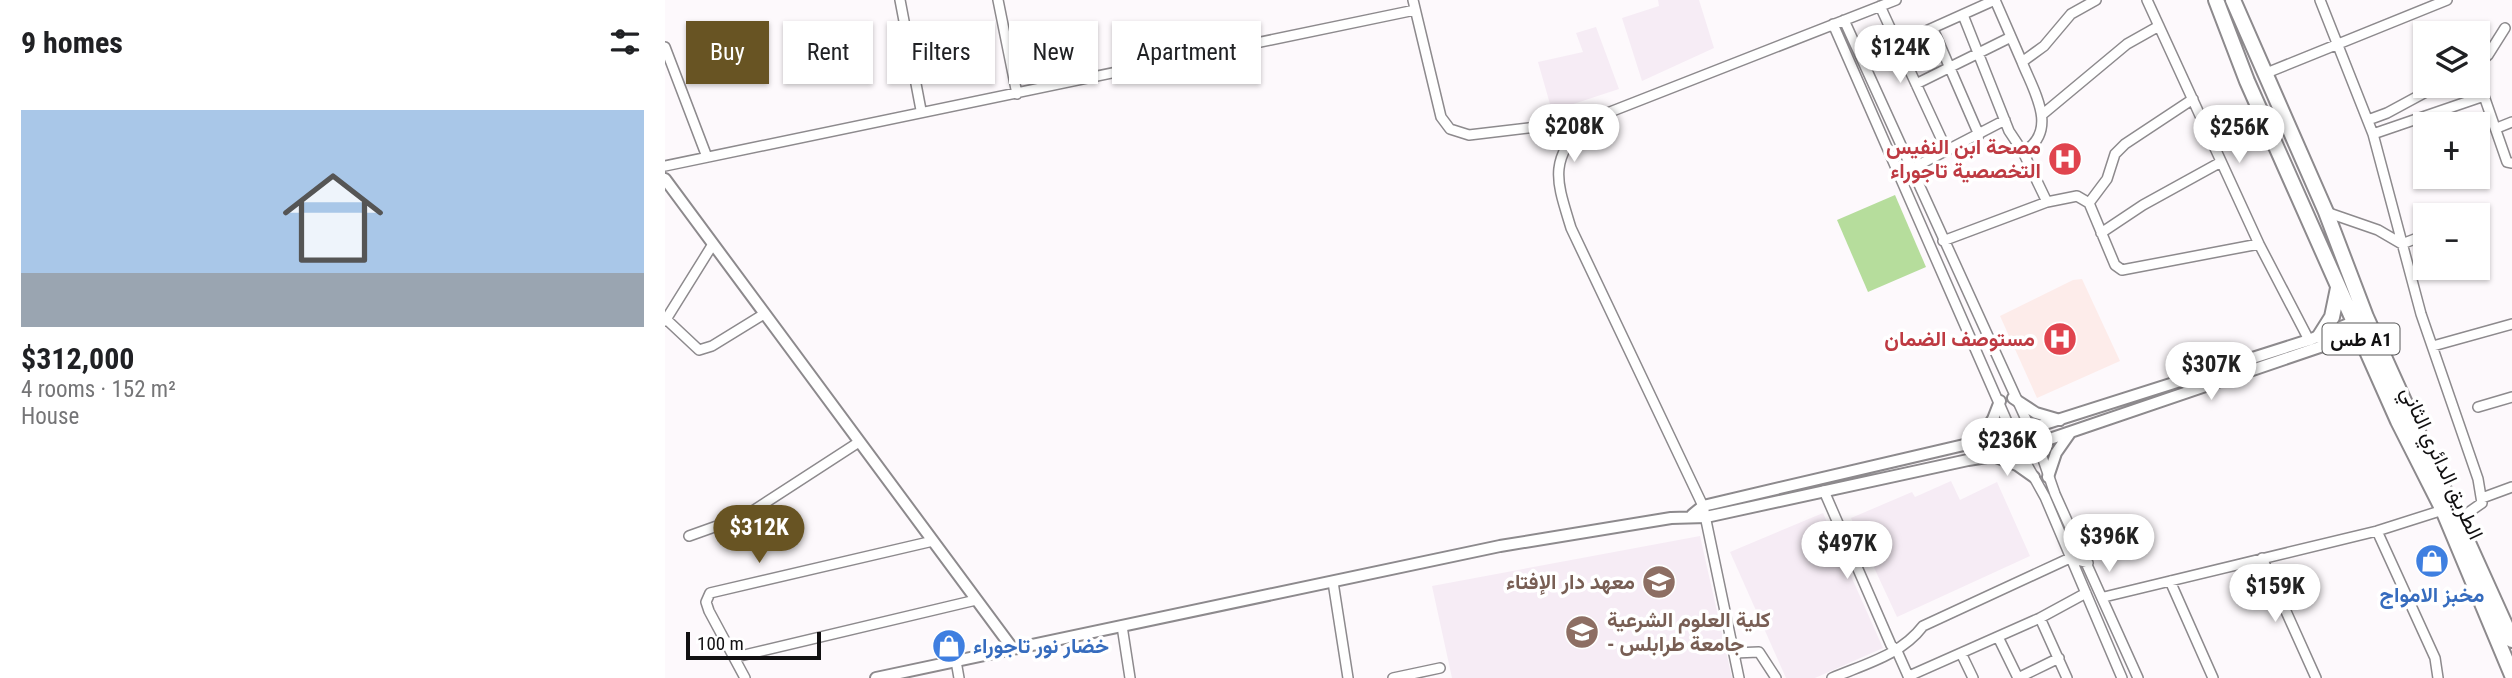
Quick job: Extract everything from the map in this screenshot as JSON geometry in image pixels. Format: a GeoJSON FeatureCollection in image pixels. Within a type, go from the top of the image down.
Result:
{"type":"FeatureCollection","features":[{"type":"Feature","properties":{"kind":"highway","name":"الطريق الدائري الثاني"},"geometry":{"type":"LineString","coordinates":[[2215,0],[2247,81],[2338,286],[2363,325],[2459,519],[2512,640]]}},
{"type":"Feature","properties":{"kind":"highway","name":"الطريق الدائري الثاني"},"geometry":{"type":"LineString","coordinates":[[2233,0],[2326,212],[2363,325],[2512,676]]}},
{"type":"Feature","properties":{"kind":"highway"},"geometry":{"type":"LineString","coordinates":[[2315,338],[2332,317],[2338,286]]}},
{"type":"Feature","properties":{"kind":"street"},"geometry":{"type":"LineString","coordinates":[[900,0],[921,110]]}},
{"type":"Feature","properties":{"kind":"street"},"geometry":{"type":"LineString","coordinates":[[998,0],[1017,94]]}},
{"type":"Feature","properties":{"kind":"street"},"geometry":{"type":"LineString","coordinates":[[665,166],[921,110],[1017,94],[1414,5],[1441,117],[1450,129],[1469,135],[1587,121],[1896,0]]}},
{"type":"Feature","properties":{"kind":"street"},"geometry":{"type":"LineString","coordinates":[[1897,44],[1995,0],[2043,114],[2039,136],[2023,152]]}},
{"type":"Feature","properties":{"kind":"street"},"geometry":{"type":"LineString","coordinates":[[2022,62],[2044,46],[2071,14],[2096,0]]}},
{"type":"Feature","properties":{"kind":"street"},"geometry":{"type":"LineString","coordinates":[[2147,0],[2259,244],[2315,338]]}},
{"type":"Feature","properties":{"kind":"street"},"geometry":{"type":"LineString","coordinates":[[2320,0],[2373,134],[2421,314],[2482,498],[2480,508],[2459,519]]}},
{"type":"Feature","properties":{"kind":"street"},"geometry":{"type":"LineString","coordinates":[[2264,74],[2447,0]]}},
{"type":"Feature","properties":{"kind":"street"},"geometry":{"type":"LineString","coordinates":[[1879,6],[1947,151]]}},
{"type":"Feature","properties":{"kind":"street"},"geometry":{"type":"LineString","coordinates":[[1963,15],[2005,120],[2047,202]]}},
{"type":"Feature","properties":{"kind":"street"},"geometry":{"type":"LineString","coordinates":[[1844,20],[2013,398],[2030,427],[2038,434],[2038,444],[2048,477],[2138,678]]}},
{"type":"Feature","properties":{"kind":"street"},"geometry":{"type":"LineString","coordinates":[[1833,24],[2000,401],[2012,434],[2011,443],[2034,477],[2123,678]]}},
{"type":"Feature","properties":{"kind":"street"},"geometry":{"type":"LineString","coordinates":[[2043,114],[2127,44],[2159,26]]}},
{"type":"Feature","properties":{"kind":"street"},"geometry":{"type":"LineString","coordinates":[[2490,52],[2505,28]]}},
{"type":"Feature","properties":{"kind":"street"},"geometry":{"type":"LineString","coordinates":[[1933,29],[1979,135]]}},
{"type":"Feature","properties":{"kind":"street"},"geometry":{"type":"LineString","coordinates":[[1916,84],[2011,37]]}},
{"type":"Feature","properties":{"kind":"street"},"geometry":{"type":"LineString","coordinates":[[665,47],[707,157]]}},
{"type":"Feature","properties":{"kind":"street"},"geometry":{"type":"LineString","coordinates":[[2373,134],[2483,96],[2487,98],[2507,162],[2512,163]]}},
{"type":"Feature","properties":{"kind":"street"},"geometry":{"type":"LineString","coordinates":[[2368,120],[2415,98]]}},
{"type":"Feature","properties":{"kind":"street"},"geometry":{"type":"LineString","coordinates":[[2089,204],[2107,179],[2115,154],[2125,144],[2193,99]]}},
{"type":"Feature","properties":{"kind":"street"},"geometry":{"type":"LineString","coordinates":[[1900,174],[2005,120]]}},
{"type":"Feature","properties":{"kind":"street"},"geometry":{"type":"LineString","coordinates":[[1587,121],[1568,141],[1558,162],[1557,182],[1582,251],[1705,511],[1739,678]]}},
{"type":"Feature","properties":{"kind":"street"},"geometry":{"type":"LineString","coordinates":[[2497,128],[2512,122]]}},
{"type":"Feature","properties":{"kind":"street"},"geometry":{"type":"LineString","coordinates":[[1890,153],[1901,148]]}},
{"type":"Feature","properties":{"kind":"street"},"geometry":{"type":"LineString","coordinates":[[2101,233],[2143,205],[2221,162]]}},
{"type":"Feature","properties":{"kind":"street"},"geometry":{"type":"LineString","coordinates":[[665,179],[1013,649]]}},
{"type":"Feature","properties":{"kind":"street"},"geometry":{"type":"LineString","coordinates":[[1943,241],[2047,202],[2077,196],[2089,204],[2117,269],[2259,244]]}},
{"type":"Feature","properties":{"kind":"street"},"geometry":{"type":"LineString","coordinates":[[2326,212],[2378,230],[2402,244]]}},
{"type":"Feature","properties":{"kind":"street"},"geometry":{"type":"LineString","coordinates":[[2402,244],[2413,240]]}},
{"type":"Feature","properties":{"kind":"street"},"geometry":{"type":"LineString","coordinates":[[713,244],[666,320],[699,350],[712,346],[764,314]]}},
{"type":"Feature","properties":{"kind":"street"},"geometry":{"type":"LineString","coordinates":[[1963,317],[1974,312]]}},
{"type":"Feature","properties":{"kind":"street"},"geometry":{"type":"LineString","coordinates":[[2433,346],[2512,324]]}},
{"type":"Feature","properties":{"kind":"street"},"geometry":{"type":"LineString","coordinates":[[1738,504],[1823,491],[1990,456],[2033,452],[2038,444],[2363,325]]}},
{"type":"Feature","properties":{"kind":"street"},"geometry":{"type":"LineString","coordinates":[[876,678],[1500,546],[1692,515],[2012,434],[2019,426],[2030,427],[2063,421],[2315,338],[2363,325]]}},
{"type":"Feature","properties":{"kind":"street"},"geometry":{"type":"LineString","coordinates":[[2478,407],[2512,397]]}},
{"type":"Feature","properties":{"kind":"street"},"geometry":{"type":"LineString","coordinates":[[2013,398],[2036,413],[2063,421]]}},
{"type":"Feature","properties":{"kind":"street"},"geometry":{"type":"LineString","coordinates":[[1977,443],[1993,419],[2000,401]]}},
{"type":"Feature","properties":{"kind":"street"},"geometry":{"type":"LineString","coordinates":[[2048,477],[2056,453],[2070,433]]}},
{"type":"Feature","properties":{"kind":"street"},"geometry":{"type":"LineString","coordinates":[[689,536],[752,512],[859,442]]}},
{"type":"Feature","properties":{"kind":"street"},"geometry":{"type":"LineString","coordinates":[[1990,456],[2008,461],[2034,477]]}},
{"type":"Feature","properties":{"kind":"street"},"geometry":{"type":"LineString","coordinates":[[2482,498],[2512,487]]}},
{"type":"Feature","properties":{"kind":"street"},"geometry":{"type":"LineString","coordinates":[[1823,491],[1891,645],[1897,651],[1909,677],[2040,618],[2086,593]]}},
{"type":"Feature","properties":{"kind":"street"},"geometry":{"type":"LineString","coordinates":[[2104,597],[2377,531],[2443,510]]}},
{"type":"Feature","properties":{"kind":"street"},"geometry":{"type":"LineString","coordinates":[[2377,531],[2435,658],[2438,678]]}},
{"type":"Feature","properties":{"kind":"street"},"geometry":{"type":"LineString","coordinates":[[745,678],[709,611],[706,603],[710,593],[933,541]]}},
{"type":"Feature","properties":{"kind":"street"},"geometry":{"type":"LineString","coordinates":[[1832,678],[1850,675],[1897,651],[1916,637],[1923,626],[2070,558],[2088,563]]}},
{"type":"Feature","properties":{"kind":"street"},"geometry":{"type":"LineString","coordinates":[[2262,558],[2316,678]]}},
{"type":"Feature","properties":{"kind":"street"},"geometry":{"type":"LineString","coordinates":[[2171,581],[2213,678]]}},
{"type":"Feature","properties":{"kind":"street"},"geometry":{"type":"LineString","coordinates":[[1333,582],[1348,678]]}},
{"type":"Feature","properties":{"kind":"street"},"geometry":{"type":"LineString","coordinates":[[736,657],[976,600]]}},
{"type":"Feature","properties":{"kind":"street"},"geometry":{"type":"LineString","coordinates":[[2040,618],[2067,678]]}},
{"type":"Feature","properties":{"kind":"street"},"geometry":{"type":"LineString","coordinates":[[1122,626],[1130,678]]}},
{"type":"Feature","properties":{"kind":"street"},"geometry":{"type":"LineString","coordinates":[[1998,637],[2018,678],[2059,658]]}},
{"type":"Feature","properties":{"kind":"street"},"geometry":{"type":"LineString","coordinates":[[1734,653],[1759,652],[1776,678]]}},
{"type":"Feature","properties":{"kind":"street"},"geometry":{"type":"LineString","coordinates":[[1961,653],[1973,678]]}},
{"type":"Feature","properties":{"kind":"street"},"geometry":{"type":"LineString","coordinates":[[956,661],[959,678]]}},
{"type":"Feature","properties":{"kind":"street"},"geometry":{"type":"LineString","coordinates":[[1393,678],[1440,668]]}},
{"type":"Feature","properties":{"kind":"shaded area"},"geometry":{"type":"Polygon","coordinates":[[[1658,0],[1699,0],[1714,48],[1642,81],[1622,18],[1659,6],[1658,0]]]}},
{"type":"Feature","properties":{"kind":"shaded area"},"geometry":{"type":"Polygon","coordinates":[[[1596,27],[1619,89],[1552,111],[1538,62],[1583,52],[1576,33],[1596,27]]]}},
{"type":"Feature","properties":{"kind":"shaded area","name":"مستوصف الضمان"},"geometry":{"type":"Polygon","coordinates":[[[2082,279],[2120,361],[2037,398],[2000,316],[2073,280],[2082,279]]]}},
{"type":"Feature","properties":{"kind":"shaded area"},"geometry":{"type":"Polygon","coordinates":[[[1951,481],[1960,500],[1997,482],[2030,556],[1897,617],[1851,518],[1912,492],[1915,497],[1951,481]]]}},
{"type":"Feature","properties":{"kind":"shaded area"},"geometry":{"type":"Polygon","coordinates":[[[1823,513],[1883,648],[1815,678],[1786,678],[1730,552],[1823,513]]]}},
{"type":"Feature","properties":{"kind":"shaded area","name":"كلية العلوم الشرعية - جامعة طرابلس"},"geometry":{"type":"Polygon","coordinates":[[[1700,536],[1732,678],[1452,678],[1432,586],[1700,536]]]}},
{"type":"Feature","properties":{"kind":"green space"},"geometry":{"type":"Polygon","coordinates":[[[1895,195],[1926,267],[1868,292],[1837,220],[1895,195]]]}},
{"type":"Feature","properties":{"kind":"place","name":"مصحة ابن النفيس التخصصية تاجوراء"},"geometry":{"type":"Point","coordinates":[2065,159]}},
{"type":"Feature","properties":{"kind":"place","name":"مستوصف الضمان"},"geometry":{"type":"Point","coordinates":[2060,339]}},
{"type":"Feature","properties":{"kind":"place","name":"مخبز الامواج"},"geometry":{"type":"Point","coordinates":[2432,561]}},
{"type":"Feature","properties":{"kind":"place","name":"معهد دار الإفتاء"},"geometry":{"type":"Point","coordinates":[1659,582]}},
{"type":"Feature","properties":{"kind":"place","name":"كلية العلوم الشرعية - جامعة طرابلس"},"geometry":{"type":"Point","coordinates":[1582,632]}},
{"type":"Feature","properties":{"kind":"place","name":"خضار نور تاجوراء"},"geometry":{"type":"Point","coordinates":[949,646]}}]}
